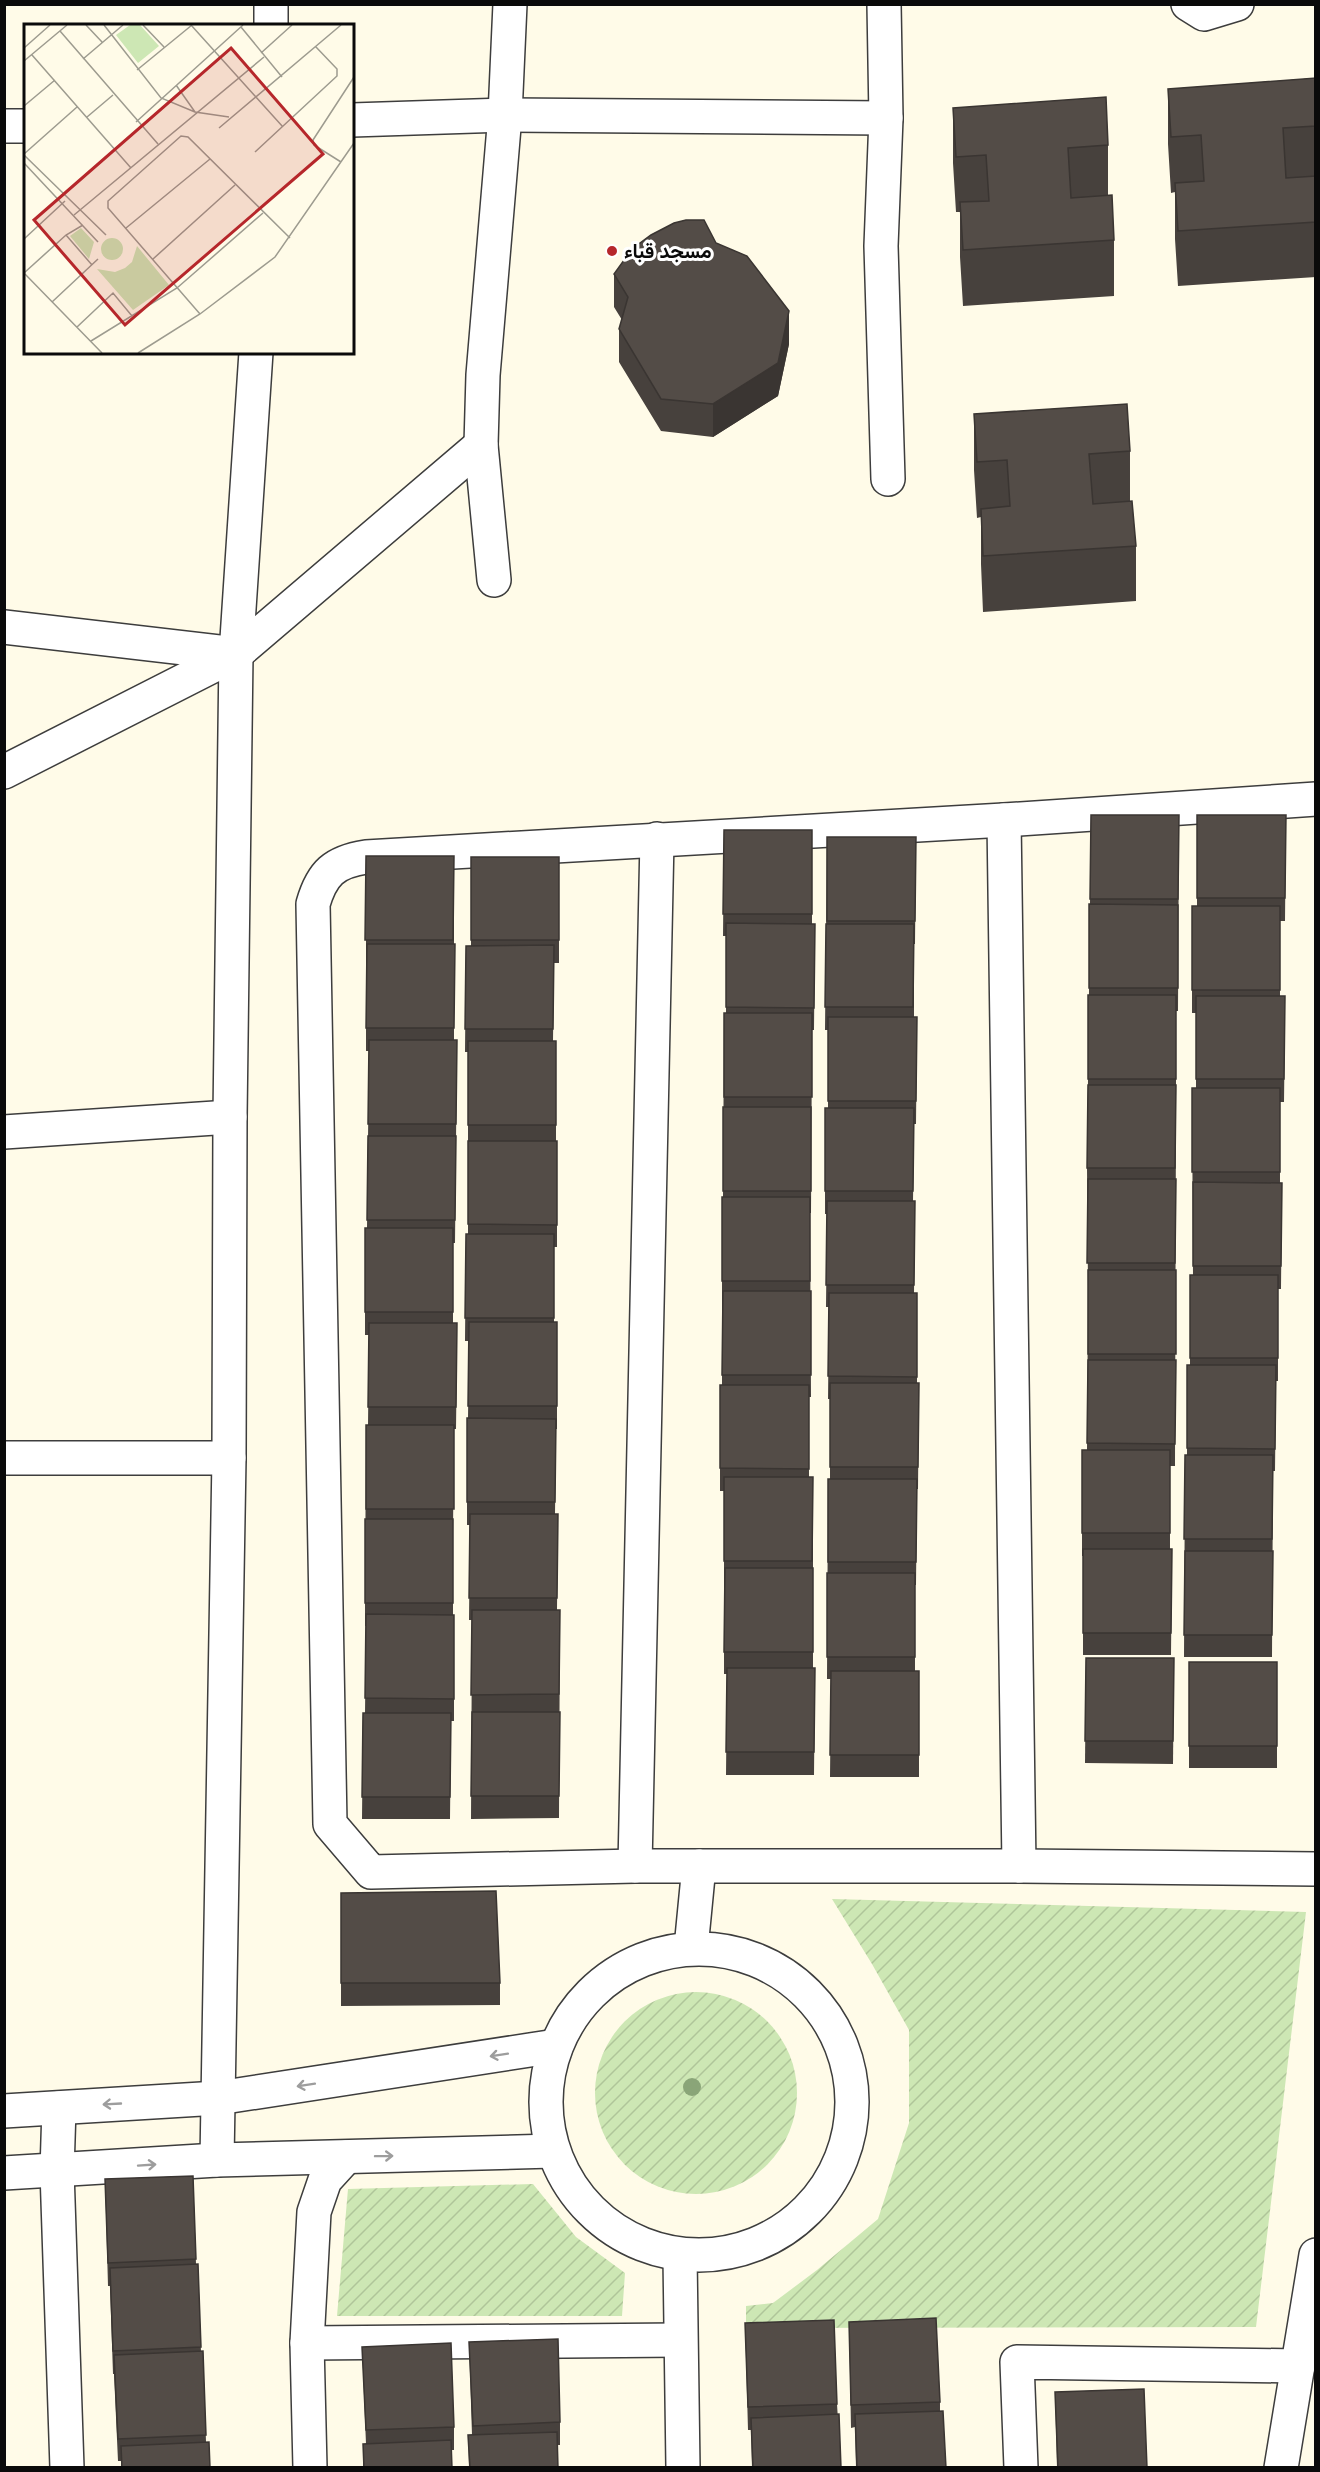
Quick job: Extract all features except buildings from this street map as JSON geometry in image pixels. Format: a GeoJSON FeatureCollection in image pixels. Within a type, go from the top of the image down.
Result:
{"type":"FeatureCollection","features":[{"type":"Feature","properties":{"kind":"street"},"geometry":{"type":"LineString","coordinates":[[271,4],[271,24]]}},
{"type":"Feature","properties":{"kind":"street"},"geometry":{"type":"LineString","coordinates":[[494,580],[481,445],[483,375],[505,115],[510,4]]}},
{"type":"Feature","properties":{"kind":"street"},"geometry":{"type":"LineString","coordinates":[[884,4],[886,118],[881,246],[888,479]]}},
{"type":"Feature","properties":{"kind":"street"},"geometry":{"type":"LineString","coordinates":[[1188,4],[1204,14],[1237,4]]}},
{"type":"Feature","properties":{"kind":"street"},"geometry":{"type":"LineString","coordinates":[[354,120],[505,115],[886,118]]}},
{"type":"Feature","properties":{"kind":"street"},"geometry":{"type":"LineString","coordinates":[[4,126],[24,126]]}},
{"type":"Feature","properties":{"kind":"street"},"geometry":{"type":"LineString","coordinates":[[217,2160],[229,1458],[230,1117],[236,654],[256,354]]}},
{"type":"Feature","properties":{"kind":"street"},"geometry":{"type":"LineString","coordinates":[[4,772],[236,654],[481,445]]}},
{"type":"Feature","properties":{"kind":"street"},"geometry":{"type":"LineString","coordinates":[[4,627],[236,654]]}},
{"type":"Feature","properties":{"kind":"street"},"geometry":{"type":"LineString","coordinates":[[1316,799],[1004,820],[366,857],[347,860],[330,870],[318,885],[313,904],[330,1824],[372,1872],[635,1866],[1316,1869]]}},
{"type":"Feature","properties":{"kind":"street"},"geometry":{"type":"LineString","coordinates":[[1004,820],[1019,1866]]}},
{"type":"Feature","properties":{"kind":"street"},"geometry":{"type":"LineString","coordinates":[[635,1866],[657,839]]}},
{"type":"Feature","properties":{"kind":"street"},"geometry":{"type":"LineString","coordinates":[[4,1132],[230,1117]]}},
{"type":"Feature","properties":{"kind":"street"},"geometry":{"type":"LineString","coordinates":[[4,1458],[229,1458]]}},
{"type":"Feature","properties":{"kind":"street"},"geometry":{"type":"LineString","coordinates":[[691,1948],[699,1866]]}},
{"type":"Feature","properties":{"kind":"street"},"geometry":{"type":"LineString","coordinates":[[691,1948],[742,1954],[752,1958],[788,1976],[825,2011],[848,2057],[854,2108],[844,2158],[817,2202],[778,2235],[730,2253],[680,2256],[638,2244],[601,2222],[572,2190],[553,2151],[546,2116],[547,2080],[556,2046],[578,2008],[609,1977],[648,1957],[691,1948]]}},
{"type":"Feature","properties":{"kind":"street"},"geometry":{"type":"LineString","coordinates":[[4,2111],[218,2098],[556,2046]]}},
{"type":"Feature","properties":{"kind":"street"},"geometry":{"type":"LineString","coordinates":[[59,2108],[57,2171],[67,2468]]}},
{"type":"Feature","properties":{"kind":"street"},"geometry":{"type":"LineString","coordinates":[[4,2173],[217,2160],[553,2151]]}},
{"type":"Feature","properties":{"kind":"street"},"geometry":{"type":"LineString","coordinates":[[310,2468],[307,2343],[314,2212],[325,2180],[346,2157]]}},
{"type":"Feature","properties":{"kind":"street"},"geometry":{"type":"LineString","coordinates":[[1281,2468],[1316,2255]]}},
{"type":"Feature","properties":{"kind":"street"},"geometry":{"type":"LineString","coordinates":[[680,2256],[683,2468]]}},
{"type":"Feature","properties":{"kind":"street"},"geometry":{"type":"LineString","coordinates":[[307,2343],[680,2340]]}},
{"type":"Feature","properties":{"kind":"street"},"geometry":{"type":"LineString","coordinates":[[1021,2468],[1017,2362],[1298,2366]]}},
{"type":"Feature","properties":{"kind":"green space"},"geometry":{"type":"Polygon","coordinates":[[[832,1899],[1306,1912],[1256,2327],[746,2328],[746,2306],[773,2303],[878,2219],[909,2123],[909,2030],[832,1899]]]}},
{"type":"Feature","properties":{"kind":"green space"},"geometry":{"type":"Polygon","coordinates":[[[696,1992],[725,1996],[744,2004],[774,2029],[785,2045],[793,2064],[797,2093],[793,2122],[785,2141],[760,2171],[744,2182],[725,2190],[696,2194],[667,2190],[648,2182],[618,2157],[607,2141],[599,2122],[595,2093],[599,2064],[607,2045],[632,2015],[648,2004],[667,1996],[696,1992]]]}},
{"type":"Feature","properties":{"kind":"green space"},"geometry":{"type":"Polygon","coordinates":[[[533,2184],[576,2237],[625,2273],[622,2316],[337,2316],[348,2189],[533,2184]]]}},
{"type":"Feature","properties":{"kind":"place","name":"مسجد قباء"},"geometry":{"type":"Point","coordinates":[612,251]}}]}
